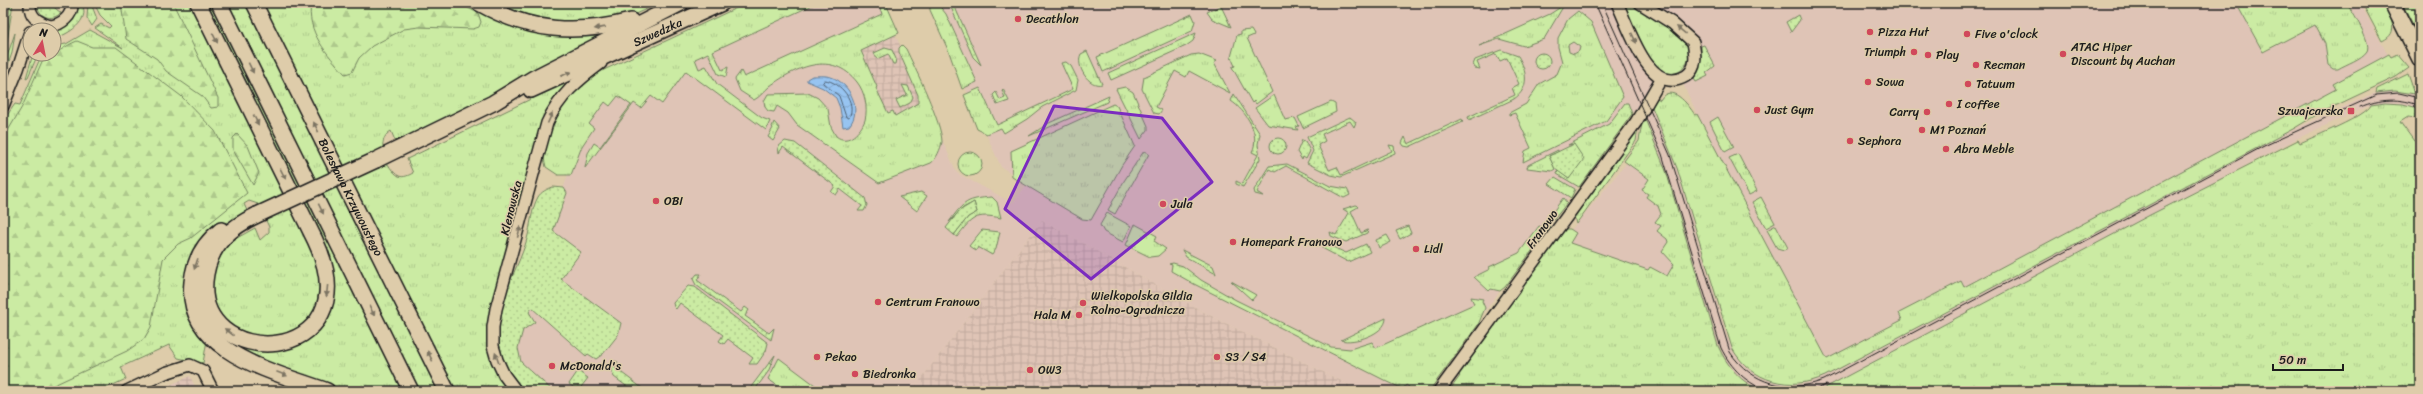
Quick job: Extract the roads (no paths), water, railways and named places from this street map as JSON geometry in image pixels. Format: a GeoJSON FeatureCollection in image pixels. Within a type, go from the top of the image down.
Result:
{"type":"FeatureCollection","features":[{"type":"Feature","properties":{"kind":"main road"},"geometry":{"type":"LineString","coordinates":[[198,3],[312,234],[327,268],[328,293],[325,305],[315,322],[298,337],[280,344],[261,345],[251,343],[230,333],[212,314],[206,291],[207,269],[211,258],[225,236],[240,223]]}},
{"type":"Feature","properties":{"kind":"main road"},"geometry":{"type":"LineString","coordinates":[[219,3],[411,391]]}},
{"type":"Feature","properties":{"kind":"main road","name":"Bolesława Krzywoustego"},"geometry":{"type":"LineString","coordinates":[[254,3],[447,391]]}},
{"type":"Feature","properties":{"kind":"main road"},"geometry":{"type":"LineString","coordinates":[[479,3],[520,22],[569,30],[605,28],[665,10]]}},
{"type":"Feature","properties":{"kind":"main road","name":"Szwedzka"},"geometry":{"type":"LineString","coordinates":[[665,10],[681,3]]}},
{"type":"Feature","properties":{"kind":"main road","name":"Szwedzka"},"geometry":{"type":"LineString","coordinates":[[493,104],[534,89],[722,3]]}},
{"type":"Feature","properties":{"kind":"main road"},"geometry":{"type":"LineString","coordinates":[[2392,3],[2420,58]]}},
{"type":"Feature","properties":{"kind":"main road"},"geometry":{"type":"LineString","coordinates":[[327,391],[245,360],[225,350],[211,337],[200,323],[191,296],[192,278],[198,257],[202,250],[218,232],[394,152],[493,104],[534,78],[665,10]]}},
{"type":"Feature","properties":{"kind":"street"},"geometry":{"type":"LineString","coordinates":[[30,3],[31,13],[34,19],[39,22]]}},
{"type":"Feature","properties":{"kind":"street"},"geometry":{"type":"LineString","coordinates":[[1617,3],[1645,63],[1661,79],[1679,80],[1688,74],[1694,65],[1696,56],[1693,42],[1672,23],[1640,3]]}},
{"type":"Feature","properties":{"kind":"street"},"geometry":{"type":"LineString","coordinates":[[62,22],[74,4]]}},
{"type":"Feature","properties":{"kind":"street","name":"Klenowska"},"geometry":{"type":"LineString","coordinates":[[516,391],[504,375],[497,360],[493,346],[493,327],[498,303],[522,220],[540,143],[554,108],[569,89],[614,52]]}},
{"type":"Feature","properties":{"kind":"street"},"geometry":{"type":"LineString","coordinates":[[3,106],[22,56]]}},
{"type":"Feature","properties":{"kind":"street"},"geometry":{"type":"LineString","coordinates":[[18,69],[23,62]]}},
{"type":"Feature","properties":{"kind":"street","name":"Franowo"},"geometry":{"type":"LineString","coordinates":[[1439,391],[1636,122],[1661,79]]}},
{"type":"Feature","properties":{"kind":"street"},"geometry":{"type":"LineString","coordinates":[[127,391],[182,366],[195,366],[203,371],[213,391]]}},
{"type":"Feature","properties":{"kind":"water"},"geometry":{"type":"Polygon","coordinates":[[[812,76],[831,77],[838,80],[849,91],[855,112],[853,120],[849,126],[843,127],[840,108],[836,98],[823,88],[807,81],[807,79],[812,76]]]}},
{"type":"Feature","properties":{"kind":"tram line"},"geometry":{"type":"LineString","coordinates":[[1595,3],[1662,154],[1721,348],[1735,369],[1741,375],[1754,385],[1770,391]]}},
{"type":"Feature","properties":{"kind":"tram line"},"geometry":{"type":"LineString","coordinates":[[1602,3],[1670,155],[1730,352],[1739,363],[1760,379],[1784,386],[1798,386],[1824,380],[2264,146],[2376,95],[2399,93],[2420,98]]}},
{"type":"Feature","properties":{"kind":"tram line"},"geometry":{"type":"LineString","coordinates":[[2360,107],[2375,102],[2390,100],[2405,101],[2420,106]]}},
{"type":"Feature","properties":{"kind":"tram line"},"geometry":{"type":"LineString","coordinates":[[1812,391],[1826,385]]}},
{"type":"Feature","properties":{"kind":"place","name":"Decathlon"},"geometry":{"type":"Point","coordinates":[1018,19]}},
{"type":"Feature","properties":{"kind":"place","name":"Pizza Hut"},"geometry":{"type":"Point","coordinates":[1870,32]}},
{"type":"Feature","properties":{"kind":"place","name":"Five o'clock"},"geometry":{"type":"Point","coordinates":[1967,34]}},
{"type":"Feature","properties":{"kind":"place","name":"Triumph"},"geometry":{"type":"Point","coordinates":[1914,52]}},
{"type":"Feature","properties":{"kind":"place","name":"ATAC Hiper Discount by Auchan"},"geometry":{"type":"Point","coordinates":[2063,54]}},
{"type":"Feature","properties":{"kind":"place","name":"Play"},"geometry":{"type":"Point","coordinates":[1928,55]}},
{"type":"Feature","properties":{"kind":"place","name":"Recman"},"geometry":{"type":"Point","coordinates":[1976,65]}},
{"type":"Feature","properties":{"kind":"place","name":"Sowa"},"geometry":{"type":"Point","coordinates":[1868,82]}},
{"type":"Feature","properties":{"kind":"place","name":"Tatuum"},"geometry":{"type":"Point","coordinates":[1968,84]}},
{"type":"Feature","properties":{"kind":"place","name":"I coffee"},"geometry":{"type":"Point","coordinates":[1949,104]}},
{"type":"Feature","properties":{"kind":"place","name":"Just Gym"},"geometry":{"type":"Point","coordinates":[1757,110]}},
{"type":"Feature","properties":{"kind":"place","name":"Szwajcarska"},"geometry":{"type":"Point","coordinates":[2351,111]}},
{"type":"Feature","properties":{"kind":"place","name":"Carry"},"geometry":{"type":"Point","coordinates":[1927,112]}},
{"type":"Feature","properties":{"kind":"place","name":"M1 Poznań"},"geometry":{"type":"Point","coordinates":[1922,130]}},
{"type":"Feature","properties":{"kind":"place","name":"Sephora"},"geometry":{"type":"Point","coordinates":[1850,141]}},
{"type":"Feature","properties":{"kind":"place","name":"Abra Meble"},"geometry":{"type":"Point","coordinates":[1946,149]}},
{"type":"Feature","properties":{"kind":"place","name":"OBI"},"geometry":{"type":"Point","coordinates":[656,201]}},
{"type":"Feature","properties":{"kind":"place","name":"Jula"},"geometry":{"type":"Point","coordinates":[1163,204]}},
{"type":"Feature","properties":{"kind":"place","name":"Homepark Franowo"},"geometry":{"type":"Point","coordinates":[1233,242]}},
{"type":"Feature","properties":{"kind":"place","name":"Lidl"},"geometry":{"type":"Point","coordinates":[1416,249]}},
{"type":"Feature","properties":{"kind":"place","name":"Centrum Franowo"},"geometry":{"type":"Point","coordinates":[878,302]}},
{"type":"Feature","properties":{"kind":"place","name":"Wielkopolska Gildia Rolno-Ogrodnicza"},"geometry":{"type":"Point","coordinates":[1083,303]}},
{"type":"Feature","properties":{"kind":"place","name":"Hala M"},"geometry":{"type":"Point","coordinates":[1079,315]}},
{"type":"Feature","properties":{"kind":"place","name":"Pekao"},"geometry":{"type":"Point","coordinates":[817,357]}},
{"type":"Feature","properties":{"kind":"place","name":"S3 / S4"},"geometry":{"type":"Point","coordinates":[1217,357]}},
{"type":"Feature","properties":{"kind":"place","name":"McDonald's"},"geometry":{"type":"Point","coordinates":[552,366]}},
{"type":"Feature","properties":{"kind":"place","name":"OW3"},"geometry":{"type":"Point","coordinates":[1030,370]}},
{"type":"Feature","properties":{"kind":"place","name":"Biedronka"},"geometry":{"type":"Point","coordinates":[855,374]}}]}
